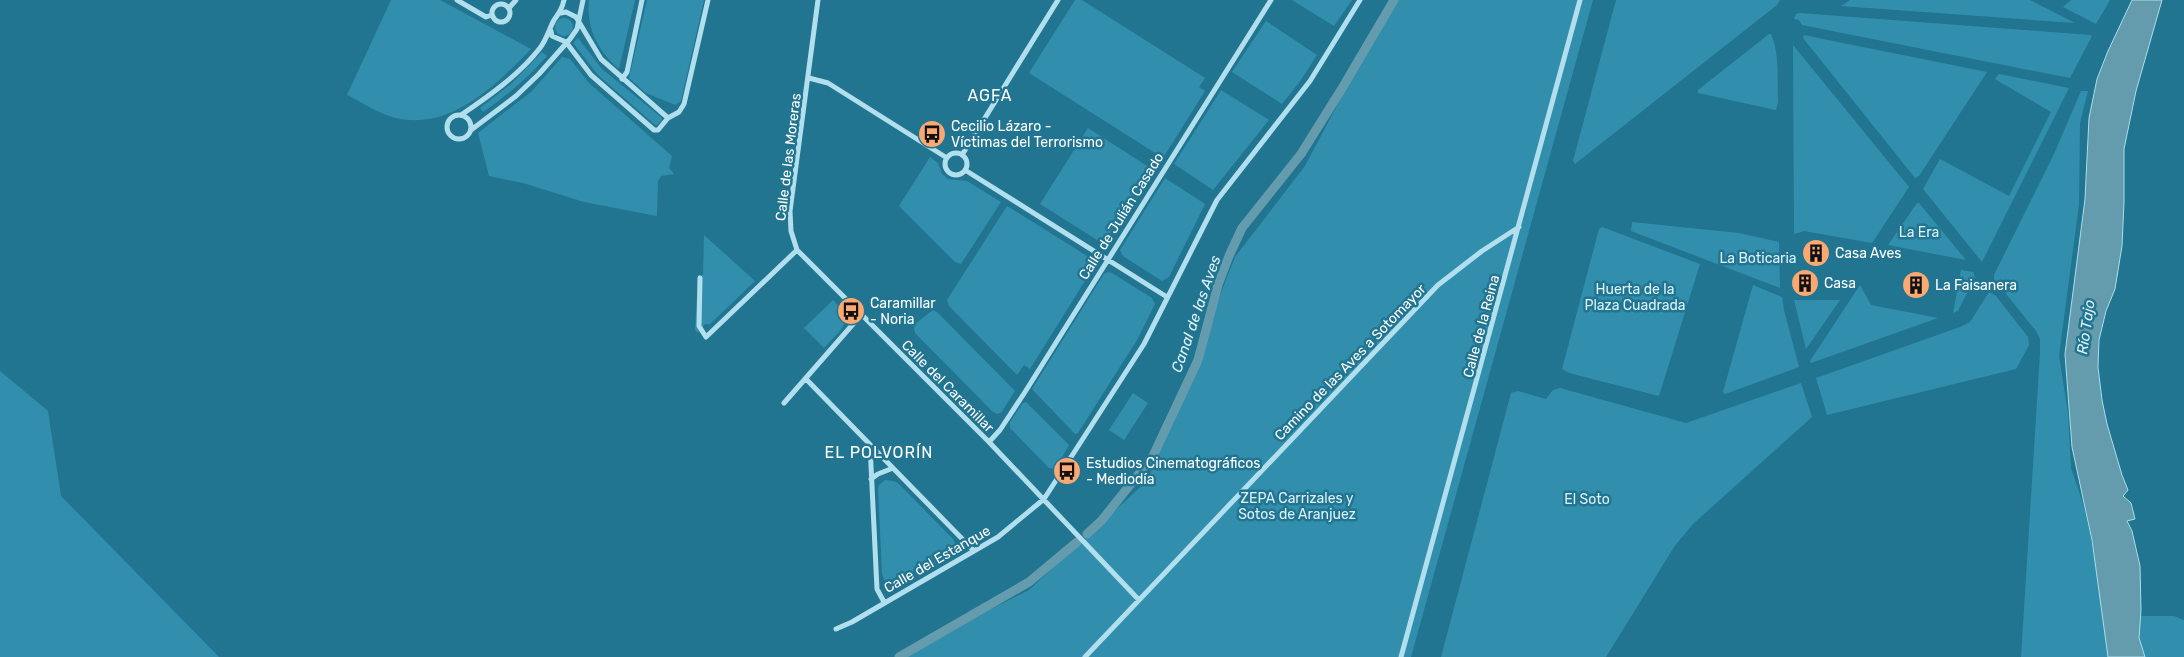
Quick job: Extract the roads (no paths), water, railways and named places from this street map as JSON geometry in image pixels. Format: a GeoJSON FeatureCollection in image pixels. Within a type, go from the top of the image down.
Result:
{"type":"FeatureCollection","features":[{"type":"Feature","properties":{"kind":"street"},"geometry":{"type":"LineString","coordinates":[[457,0],[486,17],[492,16]]}},
{"type":"Feature","properties":{"kind":"street"},"geometry":{"type":"LineString","coordinates":[[492,16],[495,20],[503,22],[510,16],[509,8],[516,0]]}},
{"type":"Feature","properties":{"kind":"street"},"geometry":{"type":"LineString","coordinates":[[564,0],[561,13],[554,21],[540,47],[510,79],[461,115],[454,116],[449,120],[447,127],[449,135],[460,140],[468,136],[471,130],[516,96],[539,74],[574,34],[583,0]]}},
{"type":"Feature","properties":{"kind":"street"},"geometry":{"type":"LineString","coordinates":[[622,79],[627,72],[642,0]]}},
{"type":"Feature","properties":{"kind":"street"},"geometry":{"type":"LineString","coordinates":[[550,31],[557,40],[566,42],[591,75],[654,130],[658,130],[668,118],[679,112],[684,104],[708,0]]}},
{"type":"Feature","properties":{"kind":"street","name":"Calle de las Moreras"},"geometry":{"type":"LineString","coordinates":[[797,250],[791,231],[790,212],[818,0]]}},
{"type":"Feature","properties":{"kind":"street"},"geometry":{"type":"LineString","coordinates":[[962,155],[1058,0]]}},
{"type":"Feature","properties":{"kind":"street","name":"Calle de Julián Casado"},"geometry":{"type":"LineString","coordinates":[[989,442],[1000,430],[1025,392],[1271,0]]}},
{"type":"Feature","properties":{"kind":"street","name":"Calle del Estanque"},"geometry":{"type":"LineString","coordinates":[[836,629],[852,622],[998,537],[1044,499],[1144,344],[1217,200],[1310,81],[1360,0]]}},
{"type":"Feature","properties":{"kind":"street","name":"Calle de la Reina"},"geometry":{"type":"LineString","coordinates":[[1401,657],[1520,227],[1580,0]]}},
{"type":"Feature","properties":{"kind":"street"},"geometry":{"type":"LineString","coordinates":[[492,16],[493,8],[496,5],[503,4],[509,8]]}},
{"type":"Feature","properties":{"kind":"street"},"geometry":{"type":"LineString","coordinates":[[561,13],[571,14],[576,17],[601,59],[668,118]]}},
{"type":"Feature","properties":{"kind":"street"},"geometry":{"type":"LineString","coordinates":[[809,78],[828,83],[947,158]]}},
{"type":"Feature","properties":{"kind":"street"},"geometry":{"type":"LineString","coordinates":[[461,115],[470,122],[471,130]]}},
{"type":"Feature","properties":{"kind":"street"},"geometry":{"type":"LineString","coordinates":[[954,153],[962,155],[966,162],[965,170],[958,174],[950,173],[945,166],[947,158],[954,153]]}},
{"type":"Feature","properties":{"kind":"street"},"geometry":{"type":"LineString","coordinates":[[965,170],[1168,297]]}},
{"type":"Feature","properties":{"kind":"street","name":"Camino de las Aves a Sotomayor"},"geometry":{"type":"LineString","coordinates":[[1085,657],[1438,285],[1482,251],[1520,227]]}},
{"type":"Feature","properties":{"kind":"street"},"geometry":{"type":"LineString","coordinates":[[700,278],[699,326],[706,337],[797,250]]}},
{"type":"Feature","properties":{"kind":"street","name":"Calle del Caramillar"},"geometry":{"type":"LineString","coordinates":[[797,250],[989,442],[1139,600]]}},
{"type":"Feature","properties":{"kind":"street"},"geometry":{"type":"LineString","coordinates":[[784,403],[861,315]]}},
{"type":"Feature","properties":{"kind":"street"},"geometry":{"type":"LineString","coordinates":[[806,379],[974,551]]}},
{"type":"Feature","properties":{"kind":"street"},"geometry":{"type":"LineString","coordinates":[[870,444],[877,589],[884,602]]}},
{"type":"Feature","properties":{"kind":"street"},"geometry":{"type":"LineString","coordinates":[[871,479],[893,468]]}},
{"type":"Feature","properties":{"kind":"water","name":"Río Tajo"},"geometry":{"type":"Polygon","coordinates":[[[2132,0],[2162,0],[2136,91],[2124,149],[2122,246],[2115,289],[2106,311],[2099,340],[2098,367],[2107,424],[2128,490],[2123,496],[2131,503],[2135,519],[2127,521],[2132,531],[2140,566],[2141,610],[2139,638],[2145,657],[2108,657],[2092,540],[2072,447],[2065,354],[2085,199],[2089,118],[2097,79],[2132,0]]]}},
{"type":"Feature","properties":{"kind":"waterway","name":"Canal de las Aves"},"geometry":{"type":"LineString","coordinates":[[1087,534],[1102,520],[1153,456],[1198,360],[1218,285],[1242,228],[1301,154],[1394,0]]}},
{"type":"Feature","properties":{"kind":"waterway","name":"Canal de las Aves"},"geometry":{"type":"LineString","coordinates":[[899,657],[1029,582],[1077,542]]}},
{"type":"Feature","properties":{"kind":"place","name":"Cecilio Lázaro - Víctimas del Terrorismo"},"geometry":{"type":"Point","coordinates":[932,134]}},
{"type":"Feature","properties":{"kind":"place","name":"Casa Aves"},"geometry":{"type":"Point","coordinates":[1816,253]}},
{"type":"Feature","properties":{"kind":"place","name":"Casa"},"geometry":{"type":"Point","coordinates":[1805,283]}},
{"type":"Feature","properties":{"kind":"place","name":"La Faisanera"},"geometry":{"type":"Point","coordinates":[1916,285]}},
{"type":"Feature","properties":{"kind":"place","name":"Caramillar - Noria"},"geometry":{"type":"Point","coordinates":[851,311]}},
{"type":"Feature","properties":{"kind":"place","name":"Estudios Cinematográficos - Mediodía"},"geometry":{"type":"Point","coordinates":[1067,471]}},
{"type":"Feature","properties":{"kind":"district","name":"AGFA"},"geometry":{"type":"Point","coordinates":[990,95]}},
{"type":"Feature","properties":{"kind":"district","name":"EL POLVORÍN"},"geometry":{"type":"Point","coordinates":[879,452]}},
{"type":"Feature","properties":{"kind":"park label","name":"La Era"},"geometry":{"type":"Point","coordinates":[1919,232]}},
{"type":"Feature","properties":{"kind":"park label","name":"La Boticaria"},"geometry":{"type":"Point","coordinates":[1758,258]}},
{"type":"Feature","properties":{"kind":"park label","name":"Huerta de la Plaza Cuadrada"},"geometry":{"type":"Point","coordinates":[1635,298]}},
{"type":"Feature","properties":{"kind":"park label","name":"El Soto"},"geometry":{"type":"Point","coordinates":[1587,499]}},
{"type":"Feature","properties":{"kind":"park label","name":"ZEPA Carrizales y Sotos de Aranjuez"},"geometry":{"type":"Point","coordinates":[1297,506]}}]}
